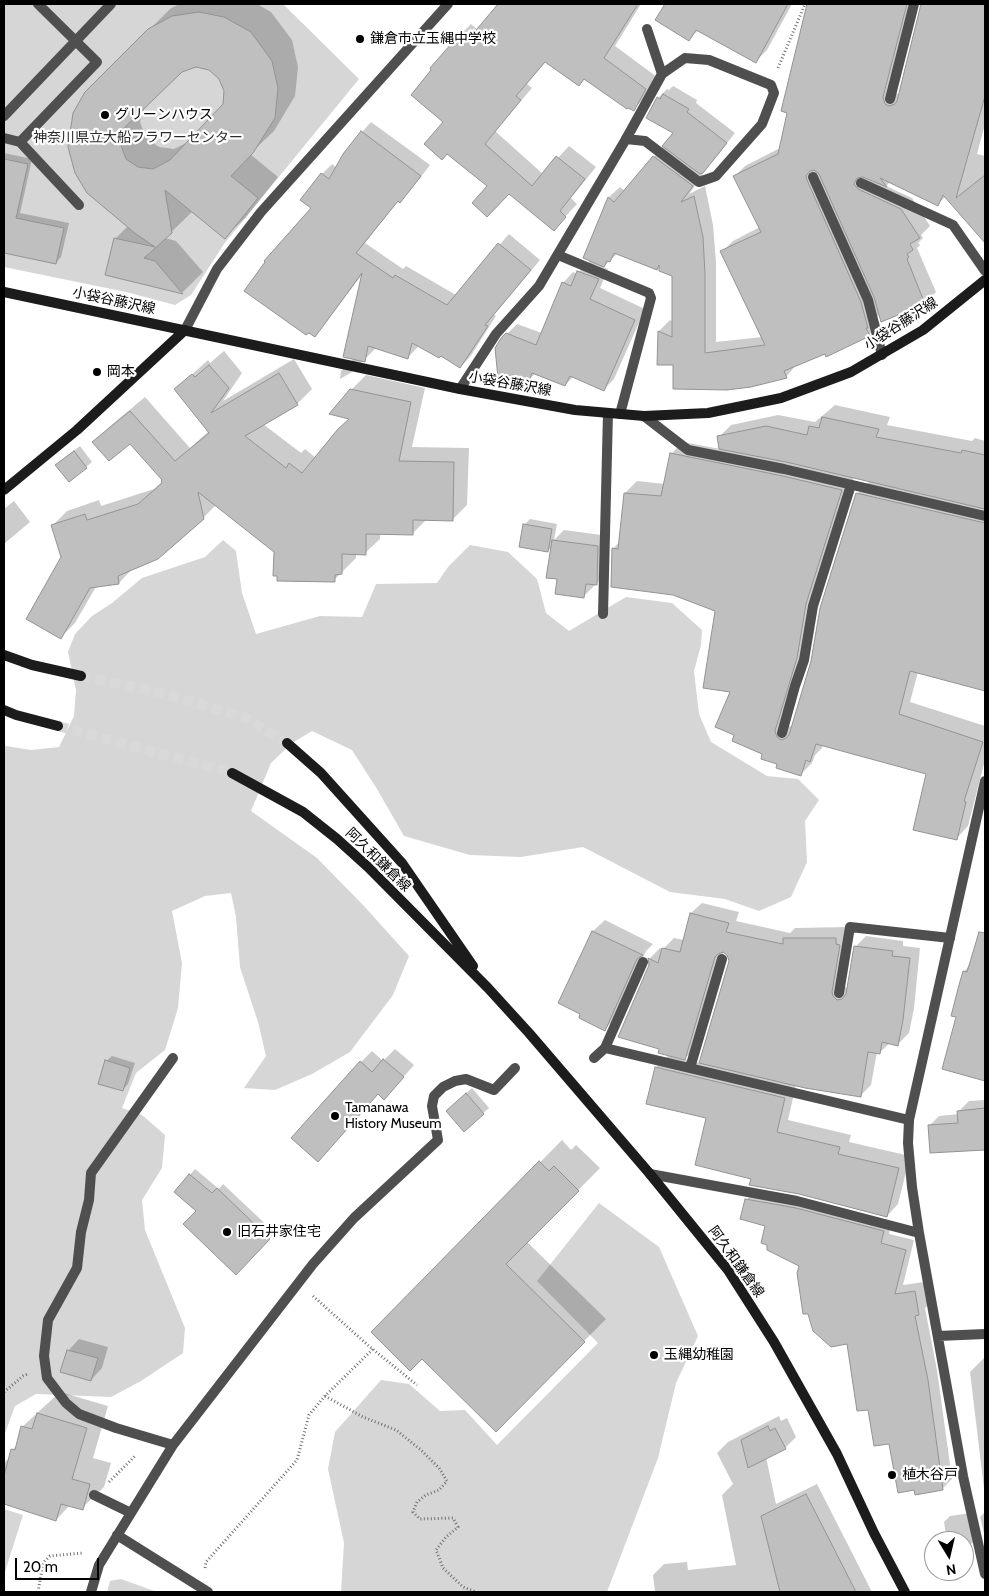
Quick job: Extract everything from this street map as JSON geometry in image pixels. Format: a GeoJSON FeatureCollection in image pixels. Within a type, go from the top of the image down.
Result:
{"type":"FeatureCollection","features":[{"type":"Feature","properties":{"kind":"main road","name":"小袋谷藤沢線"},"geometry":{"type":"LineString","coordinates":[[4,292],[460,389],[575,410],[644,416],[708,413],[781,398],[851,372],[923,330],[985,280]]}},
{"type":"Feature","properties":{"kind":"main road"},"geometry":{"type":"LineString","coordinates":[[4,490],[77,430],[186,330]]}},
{"type":"Feature","properties":{"kind":"main road"},"geometry":{"type":"LineString","coordinates":[[4,655],[32,665],[81,676]]}},
{"type":"Feature","properties":{"kind":"main road"},"geometry":{"type":"LineString","coordinates":[[4,710],[16,716],[58,726]]}},
{"type":"Feature","properties":{"kind":"main road","name":"阿久和鎌倉線"},"geometry":{"type":"LineString","coordinates":[[287,743],[321,773],[402,863],[488,988]]}},
{"type":"Feature","properties":{"kind":"main road","name":"阿久和鎌倉線"},"geometry":{"type":"LineString","coordinates":[[232,772],[304,812],[368,867],[488,988],[650,1174],[728,1270],[774,1342],[837,1454],[874,1533],[905,1592]]}},
{"type":"Feature","properties":{"kind":"street"},"geometry":{"type":"LineString","coordinates":[[20,142],[97,62],[38,4]]}},
{"type":"Feature","properties":{"kind":"street"},"geometry":{"type":"LineString","coordinates":[[4,116],[111,4]]}},
{"type":"Feature","properties":{"kind":"street"},"geometry":{"type":"LineString","coordinates":[[186,330],[217,269],[261,212],[448,4]]}},
{"type":"Feature","properties":{"kind":"street"},"geometry":{"type":"LineString","coordinates":[[890,99],[914,4]]}},
{"type":"Feature","properties":{"kind":"street"},"geometry":{"type":"LineString","coordinates":[[647,29],[662,74]]}},
{"type":"Feature","properties":{"kind":"street"},"geometry":{"type":"LineString","coordinates":[[460,389],[496,334],[539,286],[662,74],[685,58],[709,60],[771,85],[774,93],[762,124],[716,176],[698,182],[645,141],[626,139]]}},
{"type":"Feature","properties":{"kind":"street"},"geometry":{"type":"LineString","coordinates":[[4,138],[20,142],[79,205]]}},
{"type":"Feature","properties":{"kind":"street"},"geometry":{"type":"LineString","coordinates":[[813,177],[868,300],[882,355]]}},
{"type":"Feature","properties":{"kind":"street"},"geometry":{"type":"LineString","coordinates":[[861,184],[953,225],[985,272]]}},
{"type":"Feature","properties":{"kind":"street"},"geometry":{"type":"LineString","coordinates":[[558,255],[649,293],[651,298],[620,414]]}},
{"type":"Feature","properties":{"kind":"street"},"geometry":{"type":"LineString","coordinates":[[603,614],[608,413]]}},
{"type":"Feature","properties":{"kind":"street"},"geometry":{"type":"LineString","coordinates":[[644,416],[688,450],[784,469],[985,516]]}},
{"type":"Feature","properties":{"kind":"street"},"geometry":{"type":"LineString","coordinates":[[782,733],[804,660],[813,606],[851,485]]}},
{"type":"Feature","properties":{"kind":"street"},"geometry":{"type":"LineString","coordinates":[[985,781],[909,1120],[908,1143],[919,1233],[963,1476],[985,1574]]}},
{"type":"Feature","properties":{"kind":"street"},"geometry":{"type":"LineString","coordinates":[[839,993],[850,927],[950,938]]}},
{"type":"Feature","properties":{"kind":"street"},"geometry":{"type":"LineString","coordinates":[[690,1068],[722,959]]}},
{"type":"Feature","properties":{"kind":"street"},"geometry":{"type":"LineString","coordinates":[[594,1058],[605,1048],[643,962]]}},
{"type":"Feature","properties":{"kind":"street"},"geometry":{"type":"LineString","coordinates":[[605,1048],[909,1120]]}},
{"type":"Feature","properties":{"kind":"street"},"geometry":{"type":"LineString","coordinates":[[173,1058],[91,1173],[89,1200],[81,1232],[77,1268],[48,1320],[44,1356],[47,1378],[66,1403],[79,1414],[116,1428],[173,1445]]}},
{"type":"Feature","properties":{"kind":"street"},"geometry":{"type":"LineString","coordinates":[[91,1592],[106,1553],[173,1445],[313,1264],[354,1218],[438,1140],[432,1113],[434,1096],[455,1081],[466,1079],[494,1090],[515,1068]]}},
{"type":"Feature","properties":{"kind":"street"},"geometry":{"type":"LineString","coordinates":[[650,1174],[797,1201],[919,1233]]}},
{"type":"Feature","properties":{"kind":"street"},"geometry":{"type":"LineString","coordinates":[[938,1336],[985,1334]]}},
{"type":"Feature","properties":{"kind":"street"},"geometry":{"type":"LineString","coordinates":[[96,1496],[131,1513]]}},
{"type":"Feature","properties":{"kind":"street"},"geometry":{"type":"LineString","coordinates":[[117,1536],[207,1591]]}},
{"type":"Feature","properties":{"kind":"path"},"geometry":{"type":"LineString","coordinates":[[771,85],[805,4]]}},
{"type":"Feature","properties":{"kind":"path"},"geometry":{"type":"LineString","coordinates":[[299,1284],[417,1385]]}},
{"type":"Feature","properties":{"kind":"path"},"geometry":{"type":"LineString","coordinates":[[207,1591],[206,1562],[297,1460],[309,1415],[325,1396],[373,1349]]}},
{"type":"Feature","properties":{"kind":"path"},"geometry":{"type":"LineString","coordinates":[[4,1392],[23,1376],[46,1368]]}},
{"type":"Feature","properties":{"kind":"path"},"geometry":{"type":"LineString","coordinates":[[325,1396],[363,1417],[396,1430],[422,1450],[439,1468],[447,1481],[439,1490],[426,1495],[417,1502],[413,1512],[420,1520],[453,1518],[458,1527],[446,1536],[436,1550],[443,1568],[463,1587],[476,1592]]}},
{"type":"Feature","properties":{"kind":"path"},"geometry":{"type":"LineString","coordinates":[[96,1496],[136,1456],[148,1438]]}},
{"type":"Feature","properties":{"kind":"path"},"geometry":{"type":"LineString","coordinates":[[38,1592],[43,1563],[50,1556],[77,1553],[106,1553]]}},
{"type":"Feature","properties":{"kind":"green space","name":"神奈川県立大船フラワーセンター"},"geometry":{"type":"Polygon","coordinates":[[[4,4],[283,4],[359,79],[224,244],[191,295],[175,305],[126,292],[4,267],[4,4]]]}},
{"type":"Feature","properties":{"kind":"green space"},"geometry":{"type":"Polygon","coordinates":[[[223,540],[236,551],[242,593],[256,634],[320,616],[362,617],[376,584],[437,583],[448,567],[470,545],[508,552],[537,579],[546,613],[569,631],[626,597],[672,603],[702,630],[701,645],[694,671],[699,714],[711,742],[767,776],[798,779],[819,800],[805,821],[807,862],[791,897],[759,911],[725,899],[670,892],[583,847],[521,857],[470,855],[404,836],[352,750],[312,731],[292,743],[271,763],[251,811],[317,858],[409,956],[393,995],[350,1052],[312,1074],[275,1090],[244,1088],[266,1056],[258,1022],[240,967],[236,917],[231,893],[205,896],[172,911],[182,963],[178,1008],[165,1050],[136,1073],[122,1108],[142,1115],[165,1135],[162,1168],[142,1200],[145,1230],[185,1328],[183,1353],[141,1381],[111,1397],[36,1394],[15,1406],[4,1436],[4,747],[31,750],[59,747],[74,716],[76,690],[68,652],[75,634],[92,616],[112,603],[142,578],[205,557],[223,540]]]}},
{"type":"Feature","properties":{"kind":"green space"},"geometry":{"type":"Polygon","coordinates":[[[599,1203],[659,1247],[698,1336],[676,1383],[658,1458],[607,1592],[341,1592],[344,1543],[328,1469],[335,1432],[381,1380],[409,1384],[440,1411],[465,1410],[497,1445],[598,1343],[537,1281],[599,1203]]]}},
{"type":"Feature","properties":{"kind":"green space"},"geometry":{"type":"Polygon","coordinates":[[[4,1509],[23,1515],[4,1575],[4,1509]]]}},
{"type":"Feature","properties":{"kind":"green space"},"geometry":{"type":"Polygon","coordinates":[[[121,1579],[157,1592],[107,1592],[110,1581],[121,1579]]]}},
{"type":"Feature","properties":{"kind":"building"},"geometry":{"type":"Polygon","coordinates":[[[498,4],[638,4],[604,58],[646,89],[634,111],[627,109],[584,79],[579,86],[545,62],[516,96],[521,100],[485,144],[532,186],[556,156],[585,179],[560,211],[566,217],[554,231],[509,194],[487,217],[472,203],[487,186],[447,154],[442,160],[424,144],[443,122],[411,95],[431,70],[430,68],[459,35],[466,42],[498,4]]]}},
{"type":"Feature","properties":{"kind":"building"},"geometry":{"type":"Polygon","coordinates":[[[665,4],[788,4],[756,63],[696,30],[689,41],[655,20],[665,4]]]}},
{"type":"Feature","properties":{"kind":"building"},"geometry":{"type":"Polygon","coordinates":[[[807,4],[907,4],[883,97],[885,104],[889,106],[897,101],[921,4],[985,4],[985,96],[956,198],[985,175],[985,243],[943,195],[938,206],[880,178],[887,187],[863,177],[857,178],[854,184],[858,189],[901,209],[920,238],[910,244],[913,250],[907,254],[909,257],[907,259],[925,304],[881,322],[874,297],[819,174],[814,170],[810,171],[806,176],[807,180],[861,302],[868,328],[866,328],[870,336],[826,357],[825,354],[784,371],[787,378],[751,387],[727,390],[673,389],[673,365],[657,365],[658,331],[672,337],[672,276],[659,271],[659,265],[657,270],[614,253],[610,262],[607,261],[604,267],[583,258],[608,197],[614,202],[653,156],[693,186],[681,202],[694,196],[703,237],[705,353],[765,345],[720,251],[761,232],[733,176],[778,154],[787,113],[781,111],[807,4]]]}},
{"type":"Feature","properties":{"kind":"building","name":"グリーンハウス"},"geometry":{"type":"Polygon","coordinates":[[[199,12],[224,17],[251,32],[272,61],[278,88],[275,118],[253,153],[231,176],[258,198],[225,239],[165,190],[172,233],[144,258],[155,261],[183,294],[105,275],[114,238],[155,247],[136,234],[87,193],[75,173],[68,147],[73,113],[85,92],[148,29],[172,16],[199,12]],[[196,67],[182,72],[125,127],[120,143],[126,159],[138,167],[153,169],[170,160],[223,104],[224,91],[219,79],[209,70],[196,67]]]}},
{"type":"Feature","properties":{"kind":"building"},"geometry":{"type":"Polygon","coordinates":[[[663,94],[689,109],[687,112],[727,143],[703,173],[700,174],[662,146],[673,133],[646,118],[657,97],[660,99],[663,94]]]}},
{"type":"Feature","properties":{"kind":"building"},"geometry":{"type":"Polygon","coordinates":[[[361,131],[421,176],[356,253],[393,278],[395,275],[447,305],[498,243],[531,270],[485,325],[488,326],[460,368],[441,356],[439,358],[412,343],[408,359],[368,346],[365,362],[343,357],[362,273],[315,337],[309,333],[306,335],[244,291],[264,261],[311,208],[300,200],[321,173],[329,179],[343,154],[361,131]]]}},
{"type":"Feature","properties":{"kind":"building"},"geometry":{"type":"Polygon","coordinates":[[[4,159],[28,164],[16,218],[64,228],[56,264],[4,253],[4,159]]]}},
{"type":"Feature","properties":{"kind":"building"},"geometry":{"type":"Polygon","coordinates":[[[577,271],[599,279],[590,299],[635,320],[604,391],[570,376],[565,386],[532,373],[529,381],[513,375],[498,378],[495,348],[501,338],[506,333],[536,345],[562,282],[571,286],[577,271]]]}},
{"type":"Feature","properties":{"kind":"building"},"geometry":{"type":"Polygon","coordinates":[[[209,365],[229,388],[211,413],[279,373],[298,405],[245,436],[286,468],[289,463],[302,473],[338,429],[349,419],[329,414],[350,389],[411,402],[399,461],[454,462],[453,521],[413,520],[413,535],[366,534],[366,555],[342,554],[342,574],[335,575],[335,582],[277,581],[277,576],[273,576],[274,552],[198,492],[204,519],[158,559],[118,576],[119,584],[90,588],[61,639],[26,619],[61,557],[51,525],[85,514],[87,520],[138,504],[162,483],[162,480],[130,444],[109,461],[92,442],[130,411],[175,461],[209,433],[174,389],[192,374],[195,377],[209,365]]]}},
{"type":"Feature","properties":{"kind":"building"},"geometry":{"type":"Polygon","coordinates":[[[822,417],[879,429],[876,437],[961,453],[962,450],[985,455],[985,509],[786,462],[719,449],[717,436],[766,426],[807,435],[809,426],[819,428],[822,417]]]}},
{"type":"Feature","properties":{"kind":"building"},"geometry":{"type":"Polygon","coordinates":[[[74,451],[87,468],[69,482],[55,465],[74,451]]]}},
{"type":"Feature","properties":{"kind":"building"},"geometry":{"type":"Polygon","coordinates":[[[670,453],[842,490],[806,604],[797,658],[775,731],[777,737],[781,740],[789,735],[811,661],[820,608],[856,493],[985,523],[985,691],[910,671],[899,714],[983,742],[964,801],[966,802],[957,840],[913,830],[926,774],[816,744],[810,762],[806,760],[801,776],[776,768],[777,764],[761,759],[762,754],[732,741],[734,735],[715,727],[730,692],[703,688],[715,611],[673,595],[611,587],[612,548],[618,549],[624,493],[661,496],[670,453]]]}},
{"type":"Feature","properties":{"kind":"building"},"geometry":{"type":"Polygon","coordinates":[[[523,524],[552,529],[548,552],[519,547],[523,524]]]}},
{"type":"Feature","properties":{"kind":"building"},"geometry":{"type":"Polygon","coordinates":[[[552,540],[598,546],[597,585],[586,584],[584,598],[555,594],[557,579],[546,578],[552,540]]]}},
{"type":"Feature","properties":{"kind":"building"},"geometry":{"type":"Polygon","coordinates":[[[690,913],[729,923],[726,932],[783,944],[783,938],[836,938],[836,944],[840,945],[832,992],[837,1000],[842,999],[846,994],[854,946],[893,951],[892,956],[910,958],[898,1046],[882,1042],[880,1054],[868,1052],[861,1097],[805,1088],[699,1063],[729,961],[727,955],[723,952],[715,957],[685,1060],[658,1053],[659,1049],[618,1037],[649,965],[648,958],[658,963],[662,948],[680,952],[690,913]]]}},
{"type":"Feature","properties":{"kind":"building"},"geometry":{"type":"Polygon","coordinates":[[[592,931],[643,955],[637,959],[605,1031],[579,1018],[580,1014],[558,1003],[592,931]]]}},
{"type":"Feature","properties":{"kind":"building"},"geometry":{"type":"Polygon","coordinates":[[[979,932],[985,933],[985,1081],[942,1069],[956,1017],[951,1016],[959,985],[963,971],[967,972],[979,932]]]}},
{"type":"Feature","properties":{"kind":"building","name":"Tamanawa History Museum"},"geometry":{"type":"Polygon","coordinates":[[[383,1059],[404,1077],[384,1100],[378,1094],[318,1162],[291,1138],[360,1061],[372,1072],[383,1059]]]}},
{"type":"Feature","properties":{"kind":"building"},"geometry":{"type":"Polygon","coordinates":[[[105,1060],[130,1068],[123,1091],[98,1084],[105,1060]]]}},
{"type":"Feature","properties":{"kind":"building"},"geometry":{"type":"Polygon","coordinates":[[[655,1067],[785,1098],[777,1132],[840,1147],[838,1154],[899,1168],[887,1217],[799,1194],[749,1185],[751,1179],[695,1165],[706,1118],[646,1104],[655,1067]]]}},
{"type":"Feature","properties":{"kind":"building"},"geometry":{"type":"Polygon","coordinates":[[[466,1093],[484,1114],[464,1132],[446,1111],[466,1093]]]}},
{"type":"Feature","properties":{"kind":"building"},"geometry":{"type":"Polygon","coordinates":[[[985,1108],[985,1150],[930,1153],[928,1125],[958,1123],[957,1111],[985,1108]]]}},
{"type":"Feature","properties":{"kind":"building"},"geometry":{"type":"Polygon","coordinates":[[[539,1161],[549,1171],[554,1166],[579,1191],[506,1264],[585,1342],[496,1432],[422,1359],[410,1371],[371,1332],[539,1161]]]}},
{"type":"Feature","properties":{"kind":"building","name":"旧石井家住宅"},"geometry":{"type":"Polygon","coordinates":[[[189,1174],[212,1193],[217,1188],[270,1239],[236,1275],[183,1224],[196,1211],[174,1192],[189,1174]]]}},
{"type":"Feature","properties":{"kind":"building"},"geometry":{"type":"Polygon","coordinates":[[[745,1199],[796,1208],[884,1231],[881,1243],[906,1250],[895,1294],[915,1291],[919,1315],[915,1316],[928,1380],[943,1490],[915,1495],[914,1490],[898,1493],[889,1444],[874,1446],[868,1410],[857,1411],[847,1344],[831,1347],[813,1331],[808,1314],[803,1314],[797,1273],[799,1266],[767,1250],[767,1245],[761,1243],[765,1226],[740,1219],[745,1199]]]}},
{"type":"Feature","properties":{"kind":"building"},"geometry":{"type":"Polygon","coordinates":[[[67,1350],[98,1358],[91,1381],[60,1372],[67,1350]]]}},
{"type":"Feature","properties":{"kind":"building"},"geometry":{"type":"Polygon","coordinates":[[[37,1413],[87,1428],[72,1479],[90,1484],[83,1510],[61,1504],[56,1521],[4,1504],[4,1476],[11,1449],[15,1450],[21,1426],[32,1429],[37,1413]]]}},
{"type":"Feature","properties":{"kind":"building"},"geometry":{"type":"Polygon","coordinates":[[[768,1426],[770,1431],[775,1428],[786,1449],[748,1468],[741,1440],[768,1426]]]}},
{"type":"Feature","properties":{"kind":"building"},"geometry":{"type":"Polygon","coordinates":[[[806,1494],[856,1592],[780,1592],[761,1516],[806,1494]]]}},
{"type":"Feature","properties":{"kind":"tunnel"},"geometry":{"type":"LineString","coordinates":[[81,676],[162,693],[246,718],[287,743]]}},
{"type":"Feature","properties":{"kind":"tunnel"},"geometry":{"type":"LineString","coordinates":[[58,726],[232,773]]}},
{"type":"Feature","properties":{"kind":"place","name":"鎌倉市立玉縄中学校"},"geometry":{"type":"Point","coordinates":[360,39]}},
{"type":"Feature","properties":{"kind":"place","name":"グリーンハウス"},"geometry":{"type":"Point","coordinates":[105,115]}},
{"type":"Feature","properties":{"kind":"place","name":"岡本"},"geometry":{"type":"Point","coordinates":[97,372]}},
{"type":"Feature","properties":{"kind":"place","name":"Tamanawa History Museum"},"geometry":{"type":"Point","coordinates":[335,1116]}},
{"type":"Feature","properties":{"kind":"place","name":"旧石井家住宅"},"geometry":{"type":"Point","coordinates":[227,1232]}},
{"type":"Feature","properties":{"kind":"place","name":"玉縄幼稚園"},"geometry":{"type":"Point","coordinates":[654,1355]}},
{"type":"Feature","properties":{"kind":"place","name":"植木谷戸"},"geometry":{"type":"Point","coordinates":[892,1475]}}]}
